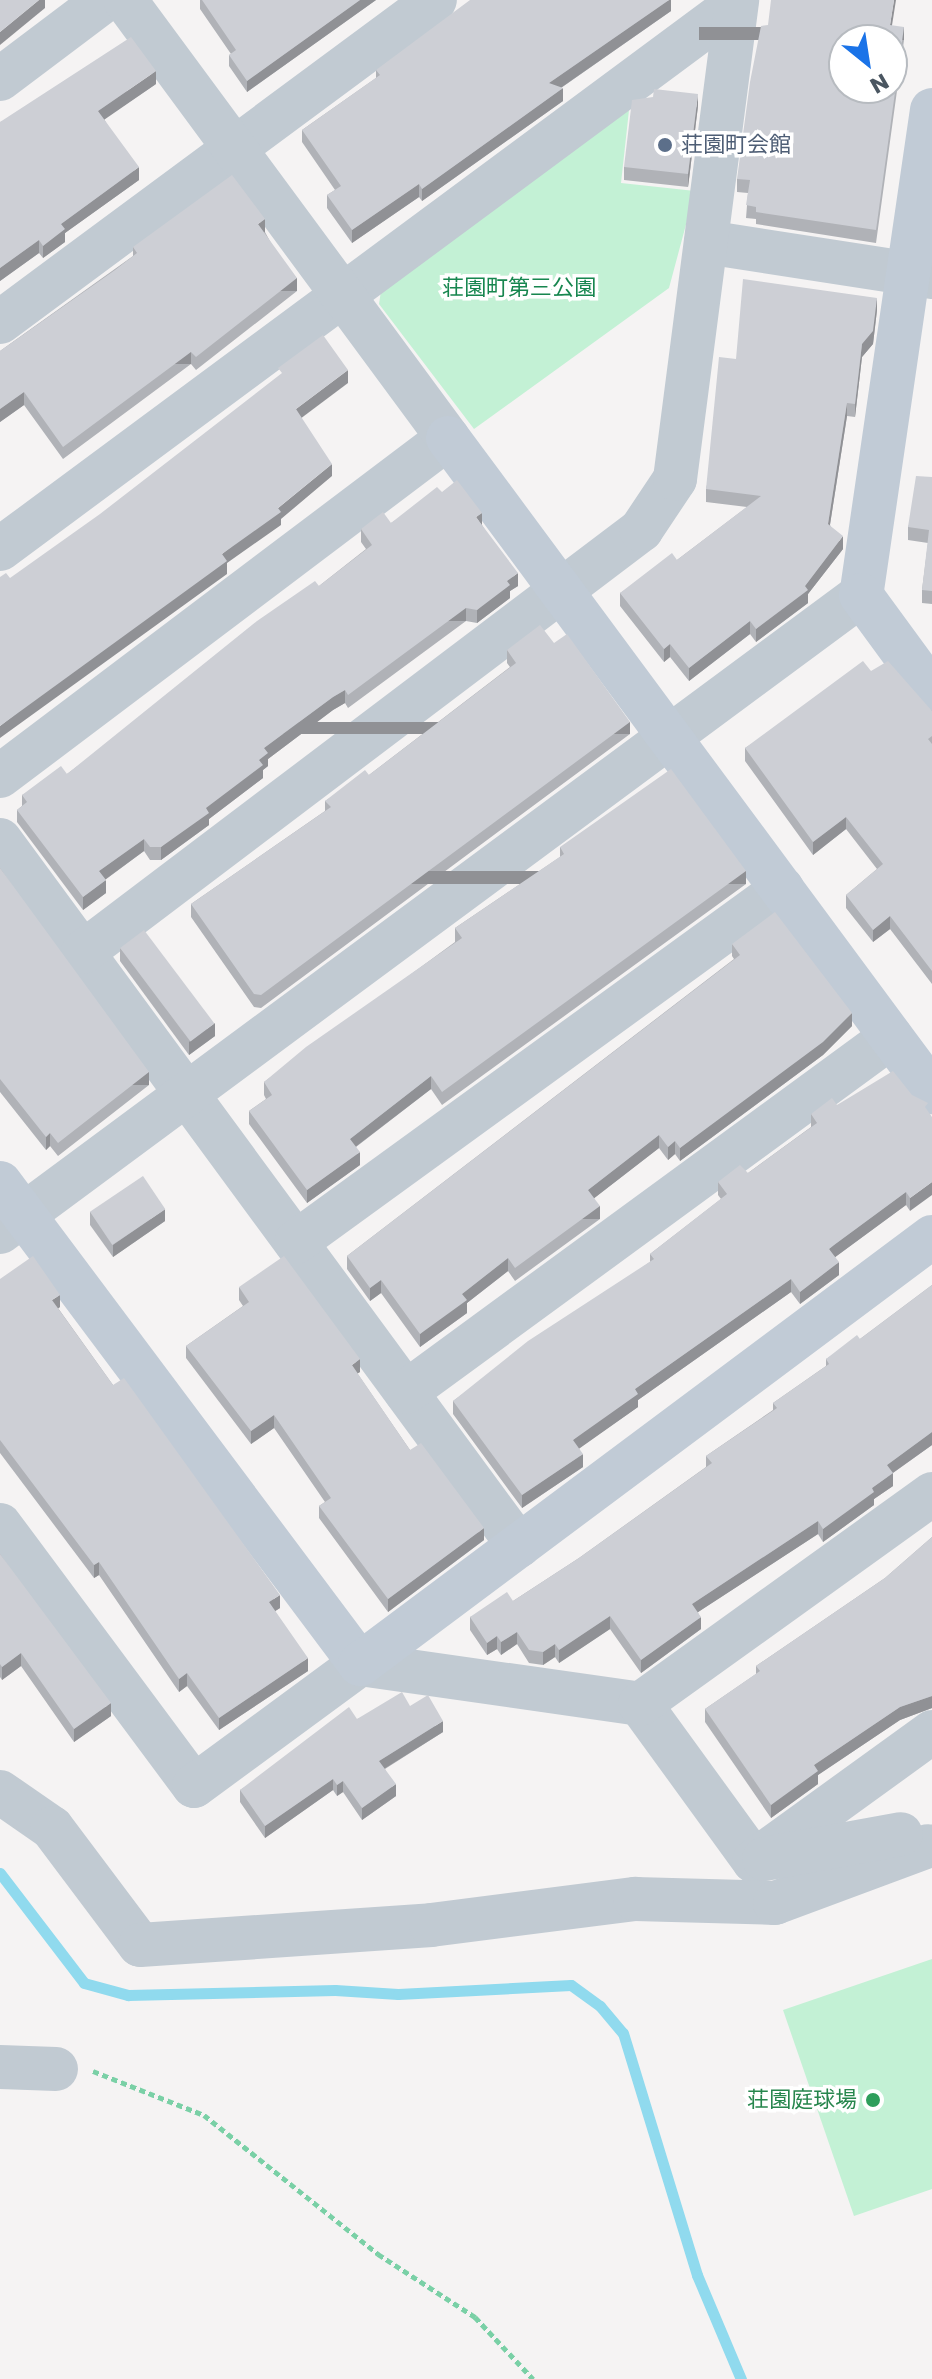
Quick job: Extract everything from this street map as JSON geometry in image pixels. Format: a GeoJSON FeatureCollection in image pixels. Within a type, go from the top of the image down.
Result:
{"type":"FeatureCollection","features":[{"type":"Feature","properties":{"kind":"street"},"geometry":{"type":"LineString","coordinates":[[0,79],[105,0]]}},
{"type":"Feature","properties":{"kind":"street"},"geometry":{"type":"LineString","coordinates":[[125,0],[932,1092]]}},
{"type":"Feature","properties":{"kind":"street"},"geometry":{"type":"LineString","coordinates":[[0,322],[435,0]]}},
{"type":"Feature","properties":{"kind":"street"},"geometry":{"type":"LineString","coordinates":[[83,952],[563,594],[641,530],[675,479],[736,2]]}},
{"type":"Feature","properties":{"kind":"street"},"geometry":{"type":"LineString","coordinates":[[0,549],[736,2]]}},
{"type":"Feature","properties":{"kind":"street"},"geometry":{"type":"LineString","coordinates":[[932,110],[920,276],[861,595],[185,1091],[8,1210],[360,1664],[640,1704],[932,1494]]}},
{"type":"Feature","properties":{"kind":"street"},"geometry":{"type":"LineString","coordinates":[[706,242],[920,276]]}},
{"type":"Feature","properties":{"kind":"street"},"geometry":{"type":"LineString","coordinates":[[0,776],[448,438]]}},
{"type":"Feature","properties":{"kind":"street"},"geometry":{"type":"LineString","coordinates":[[861,595],[932,692]]}},
{"type":"Feature","properties":{"kind":"street"},"geometry":{"type":"LineString","coordinates":[[0,840],[519,1546]]}},
{"type":"Feature","properties":{"kind":"street"},"geometry":{"type":"LineString","coordinates":[[296,1242],[782,889]]}},
{"type":"Feature","properties":{"kind":"street"},"geometry":{"type":"LineString","coordinates":[[406,1392],[891,1037]]}},
{"type":"Feature","properties":{"kind":"street"},"geometry":{"type":"LineString","coordinates":[[0,1525],[194,1786],[932,1237]]}},
{"type":"Feature","properties":{"kind":"street"},"geometry":{"type":"LineString","coordinates":[[640,1704],[754,1861]]}},
{"type":"Feature","properties":{"kind":"street"},"geometry":{"type":"LineString","coordinates":[[754,1861],[932,1732]]}},
{"type":"Feature","properties":{"kind":"street"},"geometry":{"type":"LineString","coordinates":[[0,1792],[52,1828],[140,1945],[431,1925],[635,1899],[775,1903],[930,1846]]}},
{"type":"Feature","properties":{"kind":"street"},"geometry":{"type":"LineString","coordinates":[[754,1861],[906,1833],[930,1846]]}},
{"type":"Feature","properties":{"kind":"street"},"geometry":{"type":"LineString","coordinates":[[0,2067],[56,2069]]}},
{"type":"Feature","properties":{"kind":"path"},"geometry":{"type":"LineString","coordinates":[[56,2069],[83,2068],[204,2115],[378,2254],[475,2317],[533,2379]]}},
{"type":"Feature","properties":{"kind":"green space","name":"荘園町第三公園"},"geometry":{"type":"Polygon","coordinates":[[[630,101],[621,183],[695,191],[669,288],[474,429],[379,304],[383,278],[630,101]]]}},
{"type":"Feature","properties":{"kind":"green space","name":"荘園庭球場"},"geometry":{"type":"Polygon","coordinates":[[[932,1959],[932,2189],[854,2216],[783,2010],[932,1959]]]}},
{"type":"Feature","properties":{"kind":"building"},"geometry":{"type":"Polygon","coordinates":[[[0,0],[39,0],[0,32],[0,0]]]}},
{"type":"Feature","properties":{"kind":"building"},"geometry":{"type":"Polygon","coordinates":[[[202,0],[360,0],[247,81],[229,55],[236,50],[202,0]]]}},
{"type":"Feature","properties":{"kind":"building"},"geometry":{"type":"Polygon","coordinates":[[[470,0],[669,0],[549,83],[563,88],[422,189],[419,184],[352,230],[327,195],[341,186],[302,130],[380,75],[376,70],[470,0]]]}},
{"type":"Feature","properties":{"kind":"building"},"geometry":{"type":"Polygon","coordinates":[[[771,0],[894,0],[890,24],[828,24],[828,104],[893,104],[876,230],[756,212],[756,207],[746,205],[750,180],[737,179],[761,26],[768,25],[771,0]]]}},
{"type":"Feature","properties":{"kind":"building"},"geometry":{"type":"Polygon","coordinates":[[[131,37],[156,71],[98,111],[139,167],[61,224],[65,229],[43,246],[39,240],[0,268],[0,122],[131,37]]]}},
{"type":"Feature","properties":{"kind":"building","name":"荘園町会館"},"geometry":{"type":"Polygon","coordinates":[[[654,89],[698,94],[688,174],[624,167],[632,100],[653,97],[654,89]]]}},
{"type":"Feature","properties":{"kind":"building"},"geometry":{"type":"Polygon","coordinates":[[[232,175],[265,219],[258,224],[297,278],[196,357],[191,352],[63,447],[24,392],[0,409],[0,351],[115,270],[137,253],[133,247],[232,175]]]}},
{"type":"Feature","properties":{"kind":"building"},"geometry":{"type":"Polygon","coordinates":[[[743,279],[877,298],[873,331],[862,344],[855,404],[847,403],[828,524],[843,536],[805,586],[808,590],[756,629],[750,621],[689,668],[670,644],[664,649],[620,593],[672,553],[677,560],[761,496],[706,489],[719,357],[736,359],[743,279]]]}},
{"type":"Feature","properties":{"kind":"building"},"geometry":{"type":"Polygon","coordinates":[[[323,335],[348,370],[296,409],[332,464],[278,508],[281,512],[222,554],[227,561],[0,726],[0,577],[6,573],[10,578],[100,514],[282,373],[278,368],[323,335]]]}},
{"type":"Feature","properties":{"kind":"building"},"geometry":{"type":"Polygon","coordinates":[[[916,476],[932,477],[932,591],[922,590],[929,530],[908,527],[916,476]]]}},
{"type":"Feature","properties":{"kind":"building"},"geometry":{"type":"Polygon","coordinates":[[[457,480],[482,513],[476,517],[518,573],[507,581],[510,585],[477,610],[466,608],[348,695],[345,690],[333,697],[264,748],[268,753],[259,760],[263,765],[206,808],[209,813],[161,847],[150,847],[144,839],[99,871],[106,880],[83,897],[17,810],[27,802],[22,795],[61,766],[67,774],[257,621],[315,581],[319,586],[372,545],[361,529],[383,512],[391,523],[437,487],[442,492],[457,480]]]}},
{"type":"Feature","properties":{"kind":"building"},"geometry":{"type":"Polygon","coordinates":[[[540,625],[554,643],[567,634],[630,722],[261,995],[254,994],[191,904],[331,807],[325,801],[365,770],[369,775],[516,663],[507,650],[540,625]]]}},
{"type":"Feature","properties":{"kind":"building"},"geometry":{"type":"Polygon","coordinates":[[[863,661],[871,671],[888,661],[932,711],[932,736],[928,739],[932,744],[932,971],[890,916],[873,930],[846,895],[883,864],[846,817],[813,842],[745,748],[863,661]]]}},
{"type":"Feature","properties":{"kind":"building"},"geometry":{"type":"Polygon","coordinates":[[[671,769],[746,871],[442,1092],[431,1076],[350,1139],[360,1152],[307,1190],[249,1111],[272,1095],[264,1082],[306,1047],[462,938],[455,928],[564,854],[560,847],[671,769]]]}},
{"type":"Feature","properties":{"kind":"building"},"geometry":{"type":"Polygon","coordinates":[[[0,868],[149,1072],[58,1143],[50,1133],[46,1137],[0,1079],[0,868]]]}},
{"type":"Feature","properties":{"kind":"building"},"geometry":{"type":"Polygon","coordinates":[[[775,912],[852,1013],[823,1042],[680,1148],[675,1141],[668,1147],[659,1135],[588,1190],[600,1206],[515,1268],[508,1258],[462,1294],[467,1300],[420,1334],[381,1280],[370,1288],[347,1256],[740,955],[732,944],[775,912]]]}},
{"type":"Feature","properties":{"kind":"building"},"geometry":{"type":"Polygon","coordinates":[[[144,930],[214,1023],[190,1041],[120,948],[144,930]]]}},
{"type":"Feature","properties":{"kind":"building"},"geometry":{"type":"Polygon","coordinates":[[[893,1071],[912,1095],[928,1103],[925,1107],[932,1117],[932,1182],[910,1198],[906,1192],[829,1249],[839,1262],[800,1292],[791,1279],[635,1389],[638,1394],[573,1440],[583,1454],[522,1495],[453,1401],[528,1341],[654,1259],[650,1254],[727,1194],[718,1182],[740,1165],[748,1173],[817,1123],[811,1114],[832,1098],[837,1105],[893,1071]]]}},
{"type":"Feature","properties":{"kind":"building"},"geometry":{"type":"Polygon","coordinates":[[[143,1176],[165,1209],[112,1245],[90,1212],[143,1176]]]}},
{"type":"Feature","properties":{"kind":"building"},"geometry":{"type":"Polygon","coordinates":[[[33,1256],[60,1295],[52,1300],[113,1385],[124,1378],[280,1595],[269,1602],[308,1658],[219,1718],[187,1673],[179,1679],[99,1562],[94,1565],[0,1440],[0,1279],[33,1256]]]}},
{"type":"Feature","properties":{"kind":"building"},"geometry":{"type":"Polygon","coordinates":[[[284,1256],[360,1359],[352,1365],[410,1450],[421,1443],[484,1528],[388,1599],[319,1506],[331,1498],[274,1415],[251,1431],[186,1346],[249,1302],[239,1287],[284,1256]]]}},
{"type":"Feature","properties":{"kind":"building"},"geometry":{"type":"Polygon","coordinates":[[[932,1285],[932,1432],[887,1465],[893,1473],[872,1488],[874,1492],[823,1529],[818,1521],[692,1604],[701,1617],[641,1660],[610,1616],[559,1650],[555,1644],[543,1652],[529,1650],[517,1632],[501,1642],[497,1636],[487,1643],[470,1617],[507,1592],[513,1601],[712,1463],[706,1456],[777,1408],[773,1403],[829,1364],[826,1359],[857,1335],[860,1339],[932,1285]]]}},
{"type":"Feature","properties":{"kind":"building"},"geometry":{"type":"Polygon","coordinates":[[[932,1537],[932,1696],[900,1707],[814,1765],[818,1771],[771,1805],[705,1709],[760,1671],[756,1666],[885,1578],[932,1537]]]}},
{"type":"Feature","properties":{"kind":"building"},"geometry":{"type":"Polygon","coordinates":[[[0,1554],[111,1703],[74,1729],[21,1653],[2,1667],[0,1664],[0,1554]]]}},
{"type":"Feature","properties":{"kind":"building"},"geometry":{"type":"Polygon","coordinates":[[[402,1692],[410,1706],[428,1695],[443,1721],[379,1761],[396,1784],[362,1808],[343,1781],[337,1785],[333,1779],[265,1826],[240,1790],[349,1707],[357,1719],[402,1692]]]}},
{"type":"Feature","properties":{"kind":"waterway"},"geometry":{"type":"LineString","coordinates":[[0,1873],[84,1983],[128,1995],[335,1990],[398,1994],[571,1985],[600,2006],[623,2033],[697,2275],[741,2379]]}},
{"type":"Feature","properties":{"kind":"place","name":"荘園町会館"},"geometry":{"type":"Point","coordinates":[665,145]}},
{"type":"Feature","properties":{"kind":"place","name":"荘園庭球場"},"geometry":{"type":"Point","coordinates":[873,2100]}}]}
